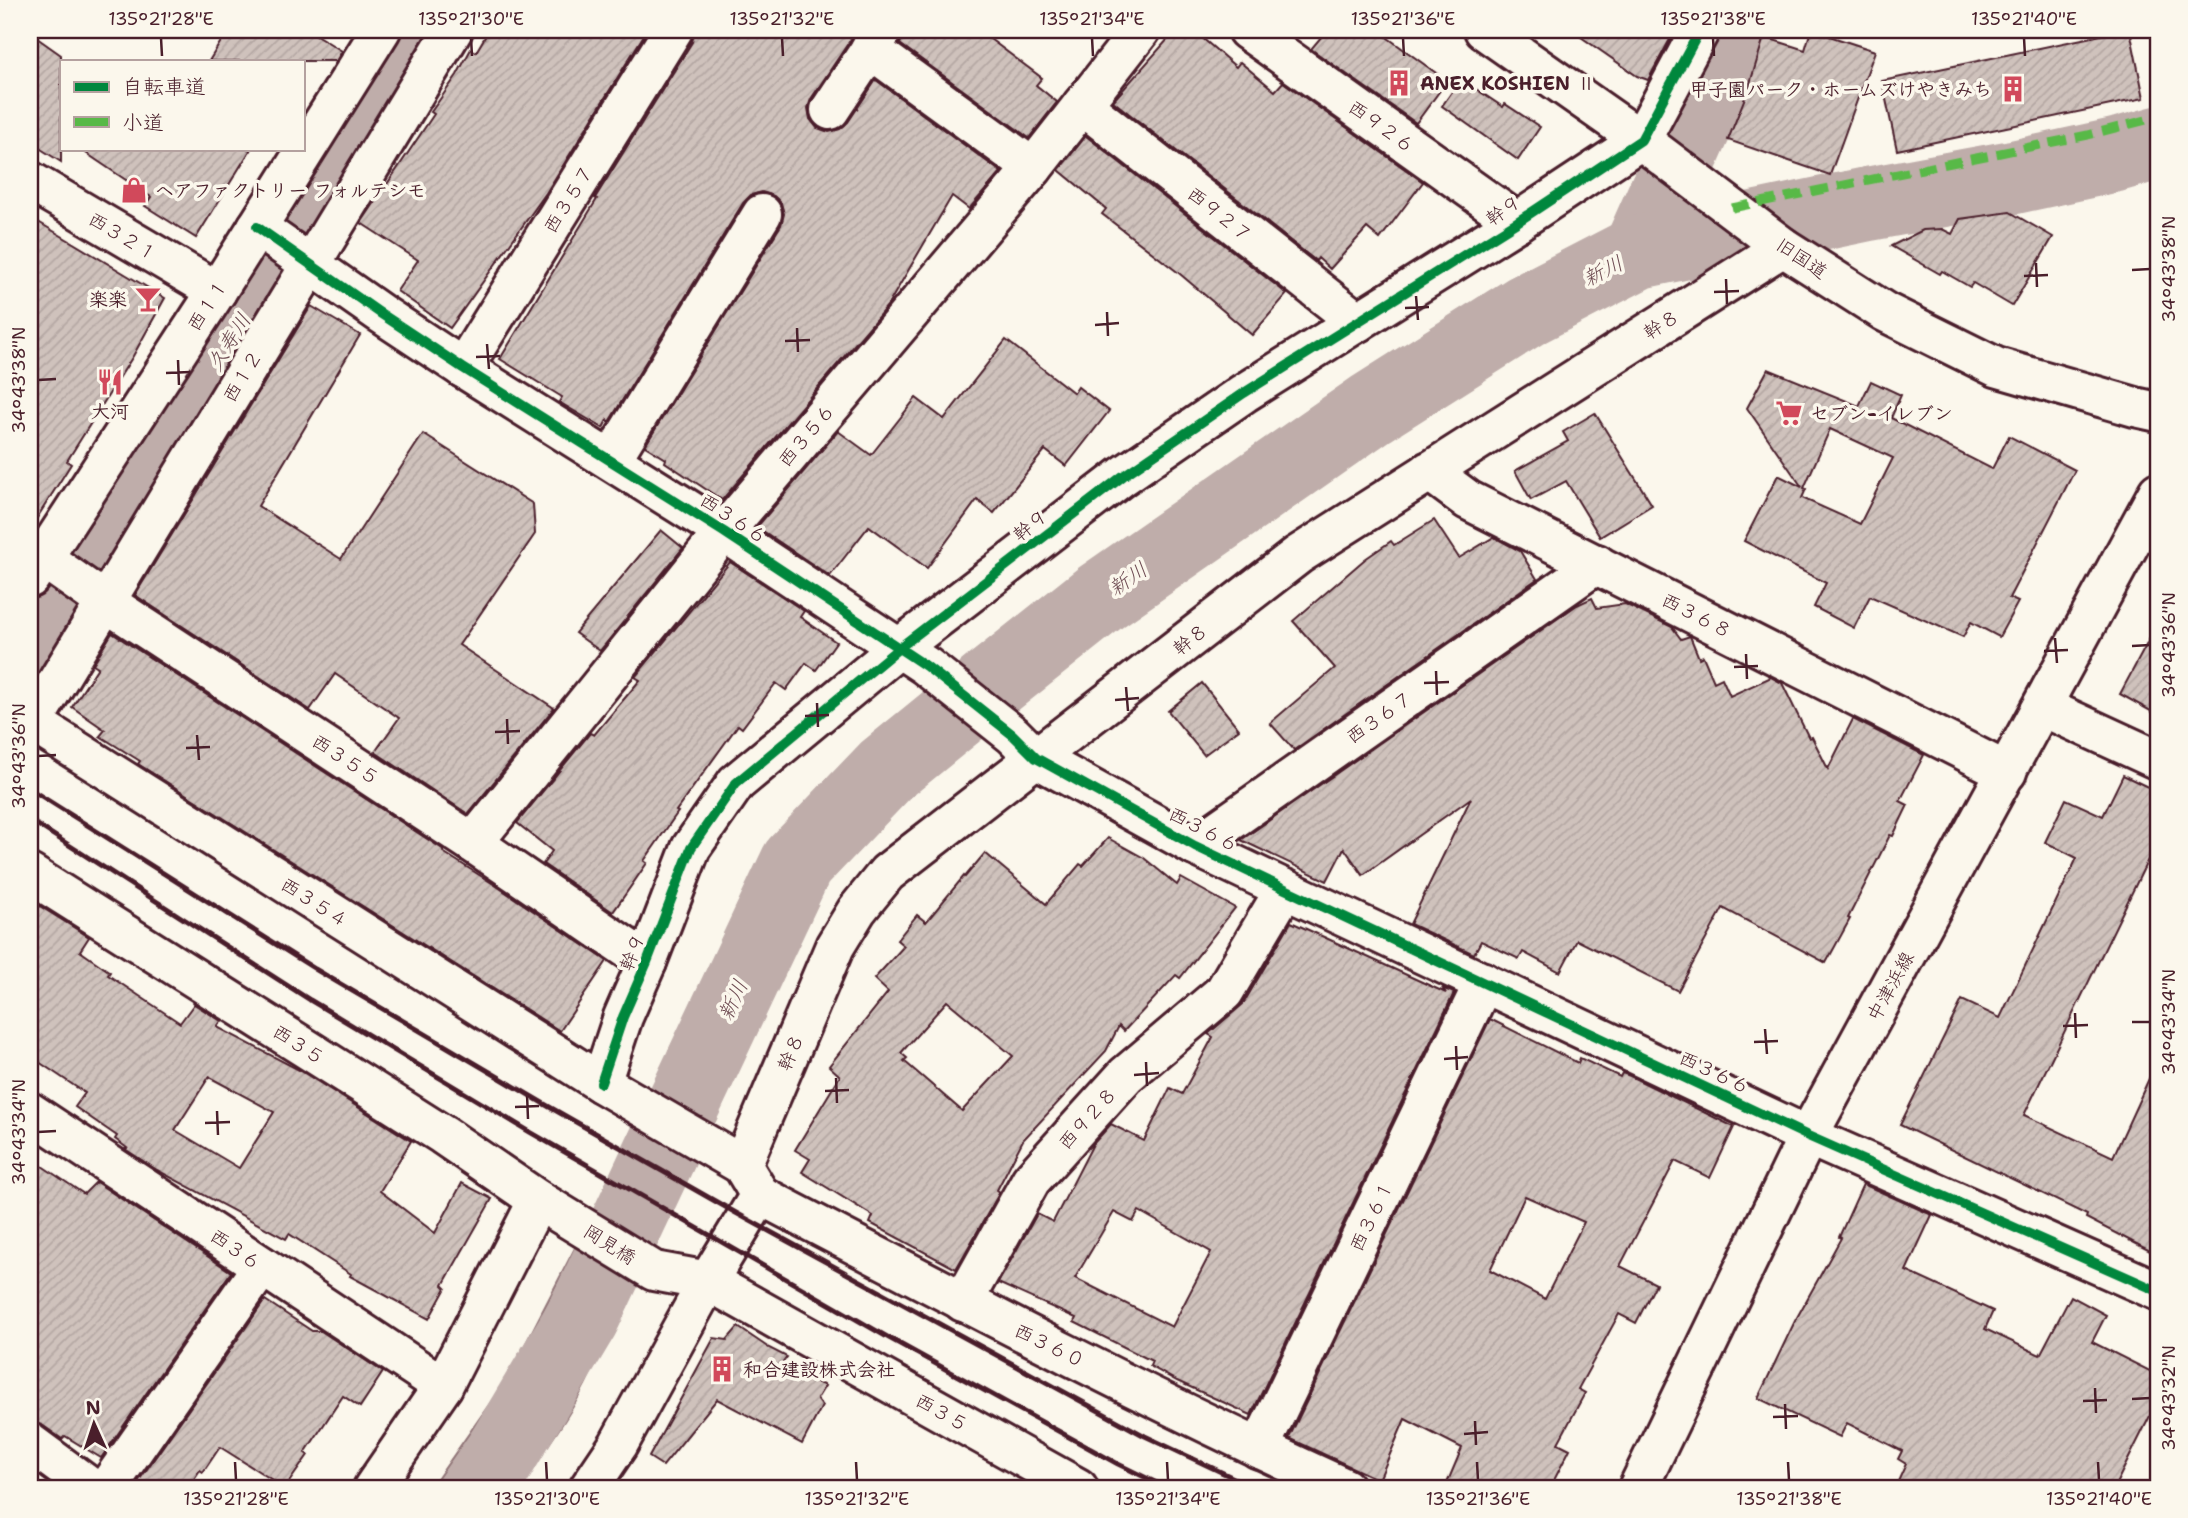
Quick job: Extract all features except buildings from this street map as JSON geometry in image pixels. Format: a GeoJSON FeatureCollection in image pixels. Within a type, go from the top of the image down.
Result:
{"type":"FeatureCollection","features":[{"type":"Feature","properties":{"kind":"street","name":"西１１"},"geometry":{"type":"LineString","coordinates":[[44,569],[216,291],[284,245],[381,30]]}},
{"type":"Feature","properties":{"kind":"street","name":"西１２"},"geometry":{"type":"LineString","coordinates":[[31,722],[284,245],[453,30]]}},
{"type":"Feature","properties":{"kind":"street","name":"西３５７"},"geometry":{"type":"LineString","coordinates":[[463,368],[673,30]]}},
{"type":"Feature","properties":{"kind":"street","name":"西３５６"},"geometry":{"type":"LineString","coordinates":[[474,843],[724,532],[1033,167],[1141,30]]}},
{"type":"Feature","properties":{"kind":"street","name":"西９２６"},"geometry":{"type":"LineString","coordinates":[[1247,30],[1517,222]]}},
{"type":"Feature","properties":{"kind":"street","name":"旧国道"},"geometry":{"type":"LineString","coordinates":[[1484,30],[1648,145],[1778,243],[1885,312],[1996,367],[2158,412]]}},
{"type":"Feature","properties":{"kind":"street"},"geometry":{"type":"LineString","coordinates":[[1648,145],[1699,30]]}},
{"type":"Feature","properties":{"kind":"street"},"geometry":{"type":"LineString","coordinates":[[830,110],[876,40],[1033,167]]}},
{"type":"Feature","properties":{"kind":"street","name":"西９２７"},"geometry":{"type":"LineString","coordinates":[[1082,105],[1358,322]]}},
{"type":"Feature","properties":{"kind":"street","name":"幹９"},"geometry":{"type":"LineString","coordinates":[[601,1083],[624,1017],[691,848],[736,783],[899,648],[1123,476],[1244,393],[1517,222],[1648,145]]}},
{"type":"Feature","properties":{"kind":"street","name":"西３２１"},"geometry":{"type":"LineString","coordinates":[[30,181],[216,291]]}},
{"type":"Feature","properties":{"kind":"street"},"geometry":{"type":"LineString","coordinates":[[611,460],[762,214]]}},
{"type":"Feature","properties":{"kind":"street","name":"幹８"},"geometry":{"type":"LineString","coordinates":[[589,1488],[618,1445],[708,1281],[751,1180],[835,946],[857,910],[887,873],[1298,555],[1778,243]]}},
{"type":"Feature","properties":{"kind":"street","name":"西３６６"},"geometry":{"type":"LineString","coordinates":[[284,245],[463,368],[724,532],[899,648],[1013,735],[1036,758],[1195,846],[1285,889],[1808,1136],[2158,1291]]}},
{"type":"Feature","properties":{"kind":"street","name":"西３６８"},"geometry":{"type":"LineString","coordinates":[[1429,471],[1468,500],[2007,772]]}},
{"type":"Feature","properties":{"kind":"street","name":"中津浜線"},"geometry":{"type":"LineString","coordinates":[[1638,1488],[1808,1136],[2158,492]]}},
{"type":"Feature","properties":{"kind":"street","name":"西３６７"},"geometry":{"type":"LineString","coordinates":[[1195,846],[1597,565]]}},
{"type":"Feature","properties":{"kind":"street","name":"西３５５"},"geometry":{"type":"LineString","coordinates":[[44,569],[97,596],[474,843],[648,962]]}},
{"type":"Feature","properties":{"kind":"street"},"geometry":{"type":"LineString","coordinates":[[2043,707],[2158,760]]}},
{"type":"Feature","properties":{"kind":"street","name":"西３５４"},"geometry":{"type":"LineString","coordinates":[[31,722],[751,1180]]}},
{"type":"Feature","properties":{"kind":"street","name":"西３５"},"geometry":{"type":"LineString","coordinates":[[30,874],[431,1128],[552,1209]]}},
{"type":"Feature","properties":{"kind":"street","name":"西９２８"},"geometry":{"type":"LineString","coordinates":[[963,1302],[1031,1180],[1126,1075],[1224,992],[1285,889]]}},
{"type":"Feature","properties":{"kind":"street","name":"西３６１"},"geometry":{"type":"LineString","coordinates":[[1259,1449],[1483,982]]}},
{"type":"Feature","properties":{"kind":"street","name":"西３６"},"geometry":{"type":"LineString","coordinates":[[30,1112],[443,1386]]}},
{"type":"Feature","properties":{"kind":"street","name":"西３６０"},"geometry":{"type":"LineString","coordinates":[[751,1180],[963,1302],[1259,1449],[1345,1488]]}},
{"type":"Feature","properties":{"kind":"street"},"geometry":{"type":"LineString","coordinates":[[373,1488],[443,1386],[552,1209]]}},
{"type":"Feature","properties":{"kind":"street","name":"岡見橋"},"geometry":{"type":"LineString","coordinates":[[552,1209],[654,1271]]}},
{"type":"Feature","properties":{"kind":"street"},"geometry":{"type":"LineString","coordinates":[[107,1488],[262,1266]]}},
{"type":"Feature","properties":{"kind":"street","name":"西３５"},"geometry":{"type":"LineString","coordinates":[[654,1271],[708,1281],[1078,1488]]}},
{"type":"Feature","properties":{"kind":"street"},"geometry":{"type":"LineString","coordinates":[[30,1443],[91,1488]]}},
{"type":"Feature","properties":{"kind":"shaded area"},"geometry":{"type":"Polygon","coordinates":[[[576,1246],[622,1275],[598,1357],[571,1410],[518,1488],[431,1488],[509,1376],[576,1246]]]}},
{"type":"Feature","properties":{"kind":"waterway","name":"久寿川"},"geometry":{"type":"LineString","coordinates":[[30,651],[215,364],[422,30]]}},
{"type":"Feature","properties":{"kind":"waterway"},"geometry":{"type":"LineString","coordinates":[[1639,252],[1696,124],[1739,38]]}},
{"type":"Feature","properties":{"kind":"waterway","name":"新川"},"geometry":{"type":"LineString","coordinates":[[481,1488],[583,1317],[797,863],[886,770],[989,686],[1101,597],[1371,409],[1527,310],[1639,252],[1868,204],[2014,177],[2158,143]]}},
{"type":"Feature","properties":{"kind":"railway"},"geometry":{"type":"LineString","coordinates":[[30,789],[315,969],[546,1105],[736,1213],[1145,1436],[1255,1488]]}},
{"type":"Feature","properties":{"kind":"railway"},"geometry":{"type":"LineString","coordinates":[[30,820],[310,1000],[530,1132],[889,1338],[1118,1464],[1167,1488]]}},
{"type":"Feature","properties":{"kind":"marked path"},"geometry":{"type":"LineString","coordinates":[[1732,208],[2088,135],[2158,117]]}},
{"type":"Feature","properties":{"kind":"cycle path"},"geometry":{"type":"LineString","coordinates":[[601,1083],[623,1017],[691,848],[736,783],[899,648],[1123,476],[1244,393],[1517,222],[1641,140],[1700,30]]}},
{"type":"Feature","properties":{"kind":"cycle path"},"geometry":{"type":"LineString","coordinates":[[257,227],[463,368],[724,532],[926,666],[1013,735],[1036,758],[1195,846],[1285,889],[1808,1136],[2158,1291]]}},
{"type":"Feature","properties":{"kind":"place","name":"ANEX KOSHIEN Ⅱ"},"geometry":{"type":"Point","coordinates":[1399,83]}},
{"type":"Feature","properties":{"kind":"place","name":"甲子園パーク・ホームズけやきみち"},"geometry":{"type":"Point","coordinates":[2013,89]}},
{"type":"Feature","properties":{"kind":"place","name":"ヘアファクトリー フォルテシモ"},"geometry":{"type":"Point","coordinates":[134,190]}},
{"type":"Feature","properties":{"kind":"place","name":"楽楽"},"geometry":{"type":"Point","coordinates":[148,299]}},
{"type":"Feature","properties":{"kind":"place","name":"大河"},"geometry":{"type":"Point","coordinates":[110,382]}},
{"type":"Feature","properties":{"kind":"place","name":"セブン-イレブン"},"geometry":{"type":"Point","coordinates":[1789,413]}},
{"type":"Feature","properties":{"kind":"place","name":"和合建設株式会社"},"geometry":{"type":"Point","coordinates":[722,1369]}}]}
